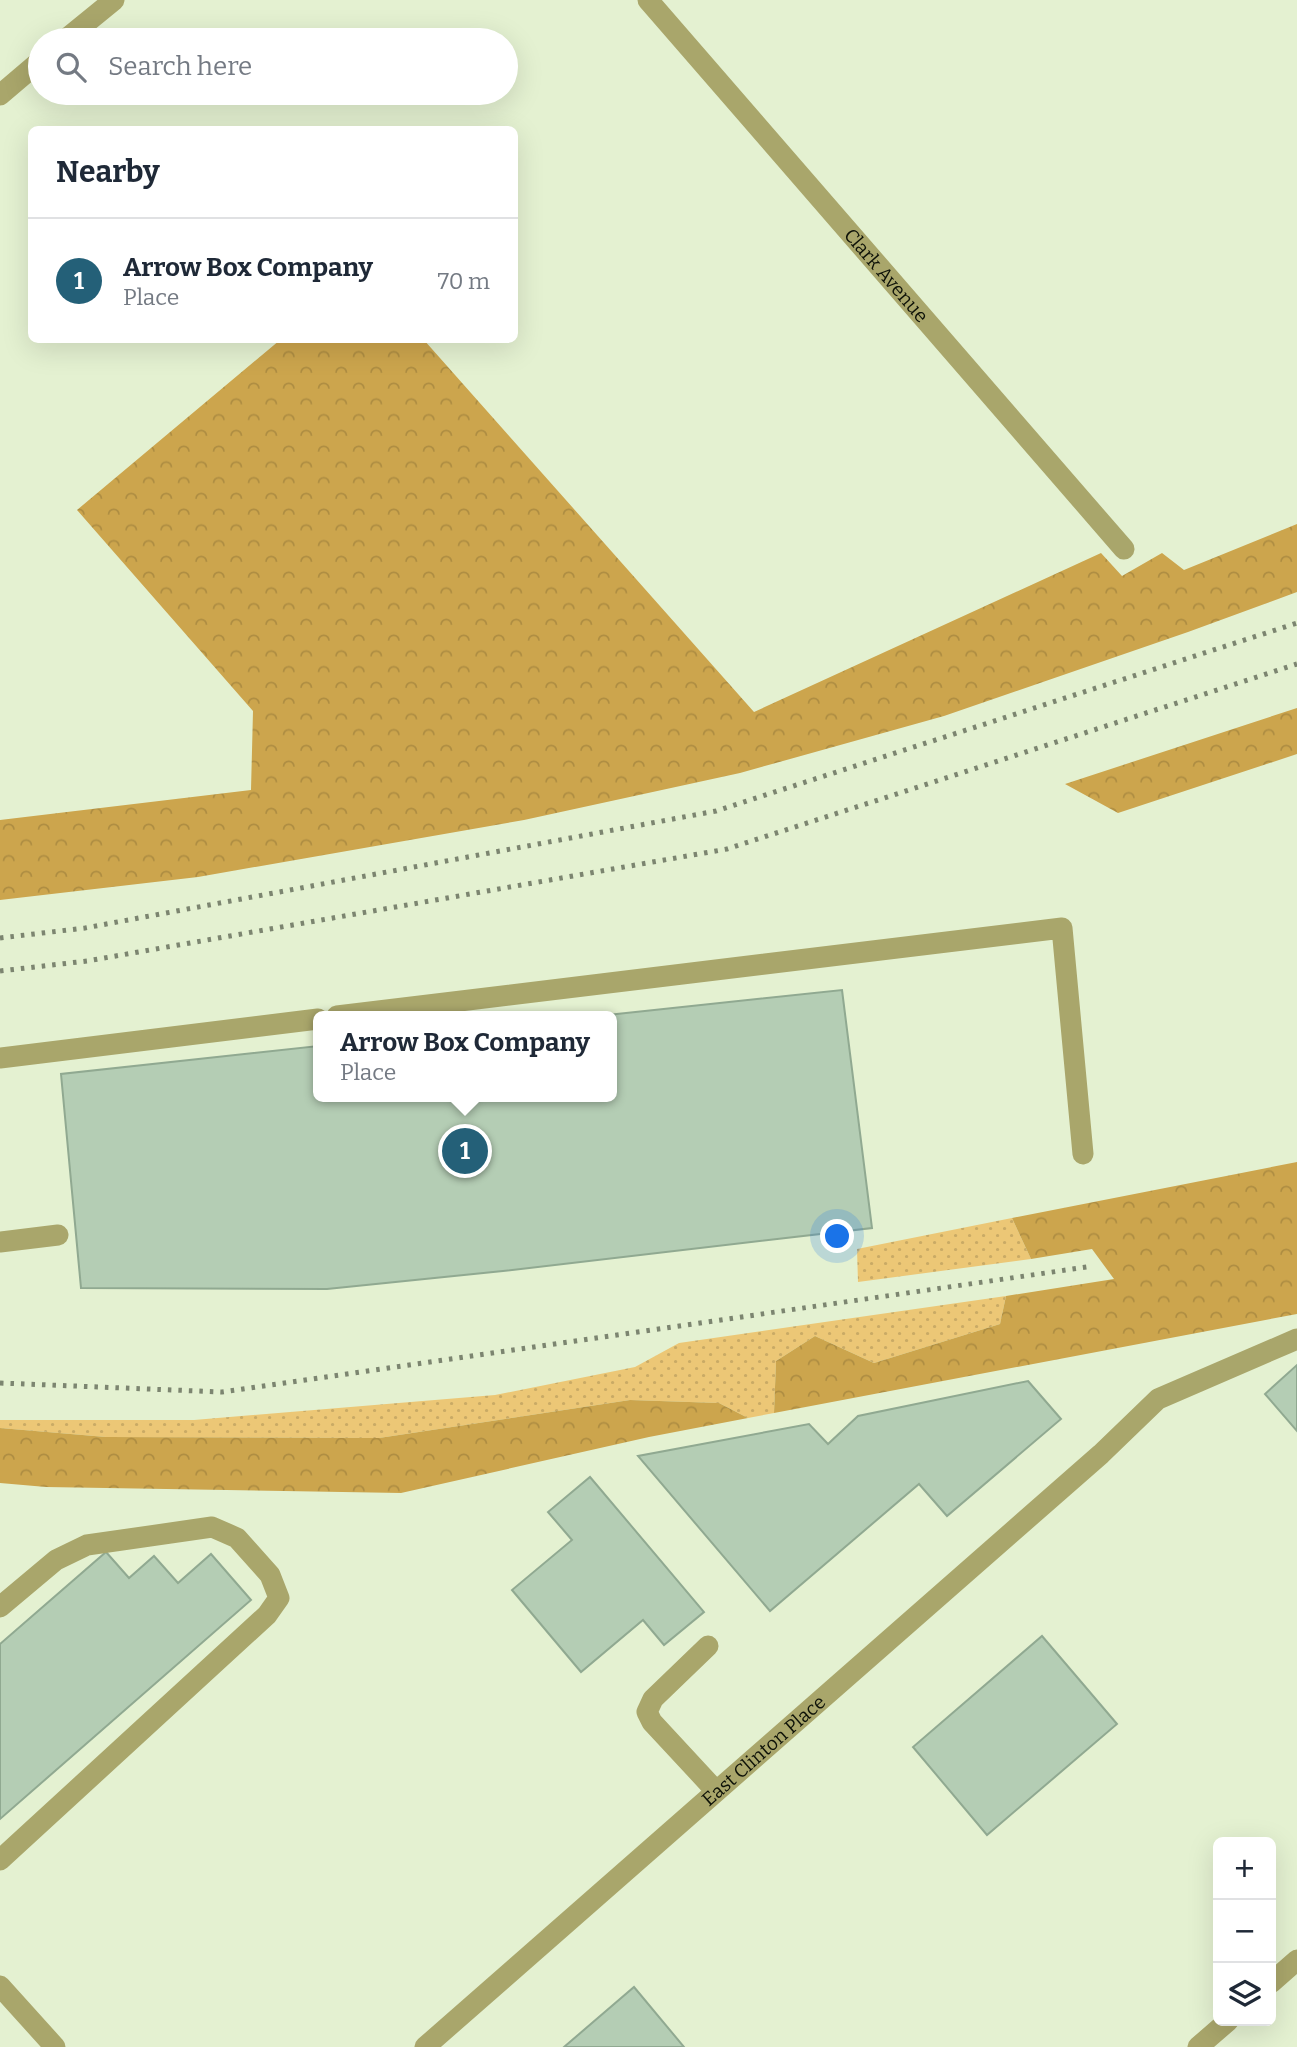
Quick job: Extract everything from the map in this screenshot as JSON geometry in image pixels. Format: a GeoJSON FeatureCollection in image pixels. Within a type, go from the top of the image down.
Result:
{"type":"FeatureCollection","features":[{"type":"Feature","properties":{"kind":"street"},"geometry":{"type":"LineString","coordinates":[[80,28],[114,0]]}},
{"type":"Feature","properties":{"kind":"street","name":"Clark Avenue"},"geometry":{"type":"LineString","coordinates":[[648,0],[1124,549]]}},
{"type":"Feature","properties":{"kind":"street"},"geometry":{"type":"LineString","coordinates":[[0,94],[28,71]]}},
{"type":"Feature","properties":{"kind":"street"},"geometry":{"type":"LineString","coordinates":[[378,1011],[1062,928],[1083,1154]]}},
{"type":"Feature","properties":{"kind":"street"},"geometry":{"type":"LineString","coordinates":[[0,1058],[313,1019]]}},
{"type":"Feature","properties":{"kind":"street"},"geometry":{"type":"LineString","coordinates":[[0,1242],[58,1235]]}},
{"type":"Feature","properties":{"kind":"street","name":"East Clinton Place"},"geometry":{"type":"LineString","coordinates":[[425,2047],[1101,1454],[1158,1399],[1297,1339]]}},
{"type":"Feature","properties":{"kind":"street"},"geometry":{"type":"LineString","coordinates":[[0,1607],[56,1560],[87,1545],[212,1527],[237,1538],[270,1574],[279,1598],[267,1615],[0,1860]]}},
{"type":"Feature","properties":{"kind":"street"},"geometry":{"type":"LineString","coordinates":[[708,1646],[653,1699],[647,1712],[652,1722],[716,1791]]}},
{"type":"Feature","properties":{"kind":"street"},"geometry":{"type":"LineString","coordinates":[[1276,1979],[1297,1960]]}},
{"type":"Feature","properties":{"kind":"street"},"geometry":{"type":"LineString","coordinates":[[0,1986],[54,2047]]}},
{"type":"Feature","properties":{"kind":"street"},"geometry":{"type":"LineString","coordinates":[[1198,2047],[1222,2026]]}},
{"type":"Feature","properties":{"kind":"shaded area"},"geometry":{"type":"Polygon","coordinates":[[[1012,1218],[1031,1259],[858,1282],[857,1249],[1012,1218]]]}},
{"type":"Feature","properties":{"kind":"shaded area"},"geometry":{"type":"Polygon","coordinates":[[[1006,1296],[1000,1324],[874,1363],[815,1336],[776,1361],[774,1413],[748,1418],[719,1403],[630,1400],[379,1438],[106,1437],[0,1428],[0,1420],[194,1420],[495,1395],[635,1367],[679,1343],[1006,1296]]]}},
{"type":"Feature","properties":{"kind":"green space"},"geometry":{"type":"Polygon","coordinates":[[[276,343],[427,343],[754,712],[1101,553],[1122,576],[1162,553],[1184,570],[1297,524],[1297,592],[944,716],[740,773],[524,820],[198,877],[0,900],[0,820],[251,790],[253,711],[77,510],[276,343]]]}},
{"type":"Feature","properties":{"kind":"green space"},"geometry":{"type":"Polygon","coordinates":[[[1297,708],[1297,754],[1118,813],[1065,784],[1297,708]]]}},
{"type":"Feature","properties":{"kind":"green space"},"geometry":{"type":"Polygon","coordinates":[[[1297,1162],[1297,1314],[774,1413],[776,1361],[815,1336],[874,1363],[1000,1324],[1006,1296],[1114,1279],[1092,1249],[1031,1259],[1012,1218],[1297,1162]]]}},
{"type":"Feature","properties":{"kind":"green space"},"geometry":{"type":"Polygon","coordinates":[[[630,1400],[719,1403],[748,1418],[649,1437],[401,1493],[46,1487],[0,1483],[0,1428],[106,1437],[379,1438],[630,1400]]]}},
{"type":"Feature","properties":{"kind":"building"},"geometry":{"type":"Polygon","coordinates":[[[842,990],[872,1228],[327,1289],[81,1288],[61,1074],[313,1047],[313,1102],[617,1102],[617,1014],[842,990]]]}},
{"type":"Feature","properties":{"kind":"building"},"geometry":{"type":"Polygon","coordinates":[[[1297,1365],[1297,1431],[1265,1394],[1297,1365]]]}},
{"type":"Feature","properties":{"kind":"building"},"geometry":{"type":"Polygon","coordinates":[[[1028,1381],[1061,1419],[947,1516],[919,1484],[770,1611],[638,1456],[809,1424],[828,1444],[858,1416],[1028,1381]]]}},
{"type":"Feature","properties":{"kind":"building"},"geometry":{"type":"Polygon","coordinates":[[[590,1477],[704,1612],[664,1645],[643,1620],[581,1672],[512,1590],[572,1540],[548,1512],[590,1477]]]}},
{"type":"Feature","properties":{"kind":"building"},"geometry":{"type":"Polygon","coordinates":[[[106,1552],[129,1578],[154,1556],[178,1583],[211,1554],[251,1600],[0,1819],[0,1644],[106,1552]]]}},
{"type":"Feature","properties":{"kind":"building"},"geometry":{"type":"Polygon","coordinates":[[[1042,1636],[1117,1724],[987,1835],[913,1747],[1042,1636]]]}},
{"type":"Feature","properties":{"kind":"building"},"geometry":{"type":"Polygon","coordinates":[[[634,1987],[684,2047],[564,2047],[634,1987]]]}},
{"type":"Feature","properties":{"kind":"railway"},"geometry":{"type":"LineString","coordinates":[[0,938],[85,928],[716,811],[1297,623]]}},
{"type":"Feature","properties":{"kind":"railway"},"geometry":{"type":"LineString","coordinates":[[0,971],[87,961],[727,849],[1297,664]]}},
{"type":"Feature","properties":{"kind":"railway"},"geometry":{"type":"LineString","coordinates":[[0,1383],[222,1392],[1087,1267]]}},
{"type":"Feature","properties":{"kind":"place","name":"Arrow Box Company"},"geometry":{"type":"Point","coordinates":[465,1151]}}]}
